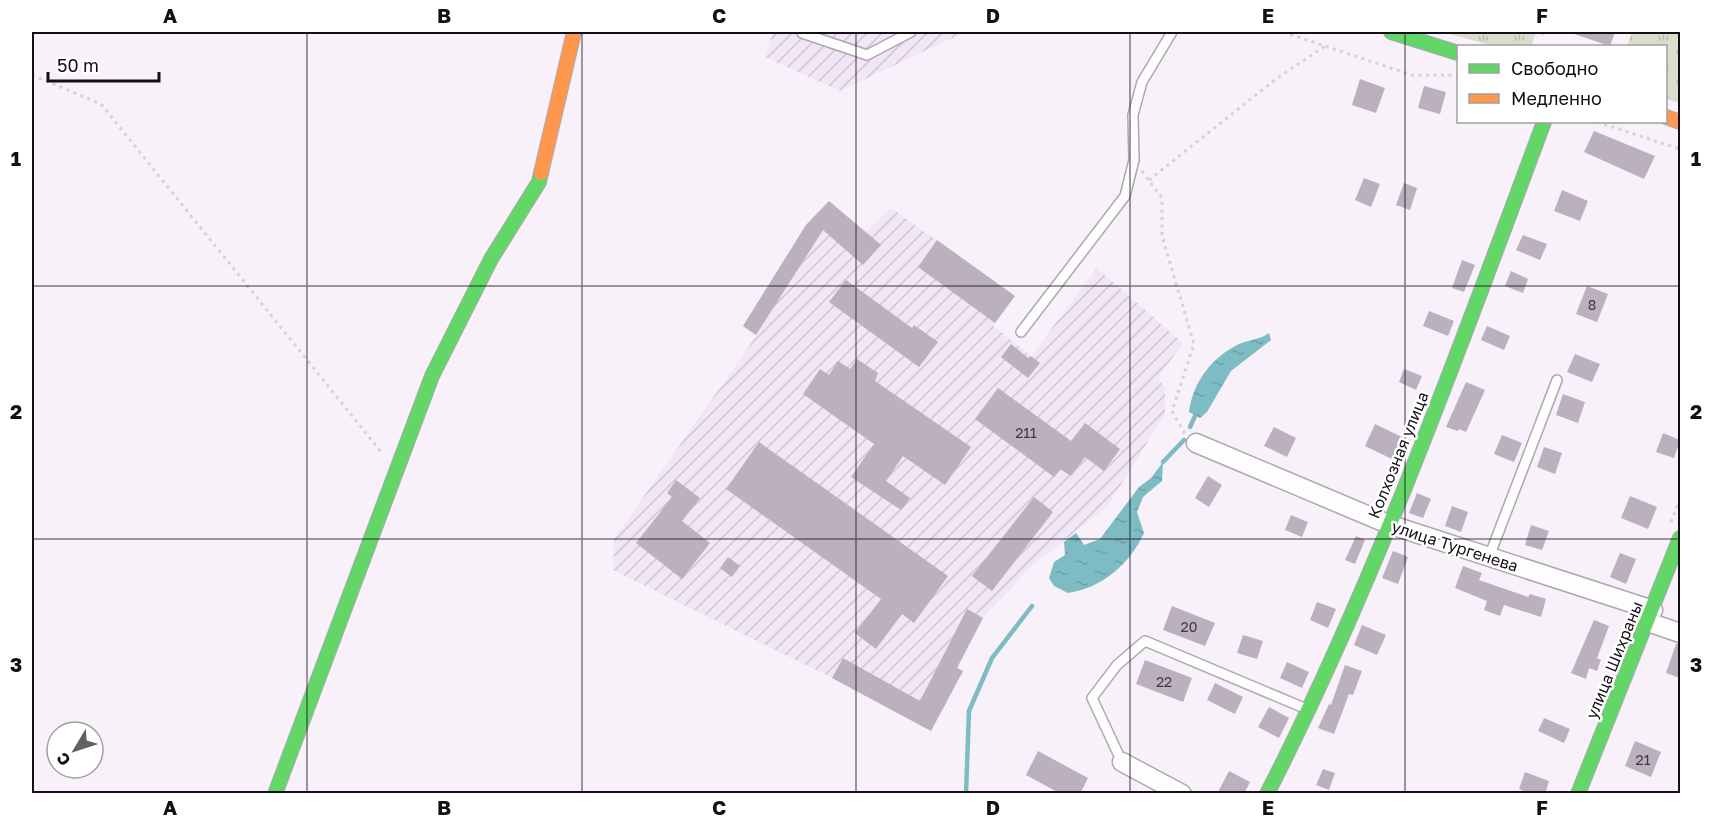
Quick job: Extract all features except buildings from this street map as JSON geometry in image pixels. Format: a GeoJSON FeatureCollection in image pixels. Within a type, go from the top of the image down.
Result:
{"type":"FeatureCollection","features":[{"type":"Feature","properties":{"kind":"street"},"geometry":{"type":"LineString","coordinates":[[275,794],[432,376],[491,259],[539,182],[574,32]]}},
{"type":"Feature","properties":{"kind":"street"},"geometry":{"type":"LineString","coordinates":[[1391,32],[1457,53]]}},
{"type":"Feature","properties":{"kind":"street","name":"Колхозная улица"},"geometry":{"type":"LineString","coordinates":[[1267,794],[1310,710],[1388,524],[1471,318],[1544,123]]}},
{"type":"Feature","properties":{"kind":"street","name":"улица Тургенева"},"geometry":{"type":"LineString","coordinates":[[1196,443],[1388,524],[1489,557],[1650,616],[1680,633]]}},
{"type":"Feature","properties":{"kind":"street","name":"улица Шихраны"},"geometry":{"type":"LineString","coordinates":[[1578,794],[1680,538]]}},
{"type":"Feature","properties":{"kind":"street"},"geometry":{"type":"LineString","coordinates":[[1122,762],[1182,794]]}},
{"type":"Feature","properties":{"kind":"lane"},"geometry":{"type":"LineString","coordinates":[[802,33],[867,55],[911,32]]}},
{"type":"Feature","properties":{"kind":"lane"},"geometry":{"type":"LineString","coordinates":[[1021,332],[1125,196],[1134,160],[1133,115],[1142,82],[1172,32]]}},
{"type":"Feature","properties":{"kind":"lane"},"geometry":{"type":"LineString","coordinates":[[1489,557],[1557,380]]}},
{"type":"Feature","properties":{"kind":"lane"},"geometry":{"type":"LineString","coordinates":[[1122,762],[1092,698],[1117,665],[1145,640],[1310,710]]}},
{"type":"Feature","properties":{"kind":"path"},"geometry":{"type":"LineString","coordinates":[[1283,32],[1412,75],[1457,75]]}},
{"type":"Feature","properties":{"kind":"path"},"geometry":{"type":"LineString","coordinates":[[1544,32],[1544,38]]}},
{"type":"Feature","properties":{"kind":"path"},"geometry":{"type":"LineString","coordinates":[[1149,180],[1276,79],[1325,46]]}},
{"type":"Feature","properties":{"kind":"path"},"geometry":{"type":"LineString","coordinates":[[32,75],[101,104],[396,471]]}},
{"type":"Feature","properties":{"kind":"path"},"geometry":{"type":"LineString","coordinates":[[1600,123],[1680,149]]}},
{"type":"Feature","properties":{"kind":"path"},"geometry":{"type":"LineString","coordinates":[[1134,160],[1162,198],[1162,236],[1194,344],[1172,411],[1181,431],[1196,443]]}},
{"type":"Feature","properties":{"kind":"shaded area"},"geometry":{"type":"Polygon","coordinates":[[[773,32],[965,32],[840,91],[765,57],[773,32]]]}},
{"type":"Feature","properties":{"kind":"shaded area"},"geometry":{"type":"Polygon","coordinates":[[[829,201],[865,232],[891,208],[1015,296],[993,326],[1031,356],[1097,268],[1183,343],[1158,378],[1165,388],[1165,414],[1107,507],[1033,565],[983,618],[957,667],[963,671],[931,731],[832,678],[613,570],[614,539],[756,336],[743,326],[806,225],[829,201]]]}},
{"type":"Feature","properties":{"kind":"green space"},"geometry":{"type":"Polygon","coordinates":[[[1443,32],[1536,32],[1531,45],[1489,45],[1443,32]]]}},
{"type":"Feature","properties":{"kind":"green space"},"geometry":{"type":"Polygon","coordinates":[[[1632,32],[1680,32],[1680,103],[1667,99],[1667,45],[1627,45],[1632,32]]]}},
{"type":"Feature","properties":{"kind":"water"},"geometry":{"type":"Polygon","coordinates":[[[1269,333],[1271,340],[1231,371],[1207,412],[1200,418],[1189,412],[1199,381],[1212,363],[1229,349],[1269,333]]]}},
{"type":"Feature","properties":{"kind":"water"},"geometry":{"type":"Polygon","coordinates":[[[1163,462],[1162,481],[1143,497],[1137,512],[1144,533],[1131,555],[1114,573],[1092,586],[1068,593],[1054,586],[1049,578],[1054,562],[1065,555],[1064,542],[1076,533],[1084,545],[1100,539],[1139,487],[1151,478],[1163,462]]]}},
{"type":"Feature","properties":{"kind":"waterway"},"geometry":{"type":"LineString","coordinates":[[1190,427],[1195,416]]}},
{"type":"Feature","properties":{"kind":"waterway"},"geometry":{"type":"LineString","coordinates":[[1163,462],[1184,440]]}},
{"type":"Feature","properties":{"kind":"waterway"},"geometry":{"type":"LineString","coordinates":[[966,794],[969,711],[992,658],[1032,606]]}},
{"type":"Feature","properties":{"kind":"traffic: fast"},"geometry":{"type":"LineString","coordinates":[[1391,32],[1457,53]]}},
{"type":"Feature","properties":{"kind":"traffic: fast"},"geometry":{"type":"LineString","coordinates":[[1267,794],[1344,631],[1415,463],[1544,123]]}},
{"type":"Feature","properties":{"kind":"traffic: fast"},"geometry":{"type":"LineString","coordinates":[[275,794],[432,376],[491,259],[539,182],[541,173]]}},
{"type":"Feature","properties":{"kind":"traffic: fast"},"geometry":{"type":"LineString","coordinates":[[1578,794],[1680,538]]}},
{"type":"Feature","properties":{"kind":"traffic: slow"},"geometry":{"type":"LineString","coordinates":[[541,173],[574,32]]}},
{"type":"Feature","properties":{"kind":"traffic: slow"},"geometry":{"type":"LineString","coordinates":[[1667,117],[1680,122]]}}]}
